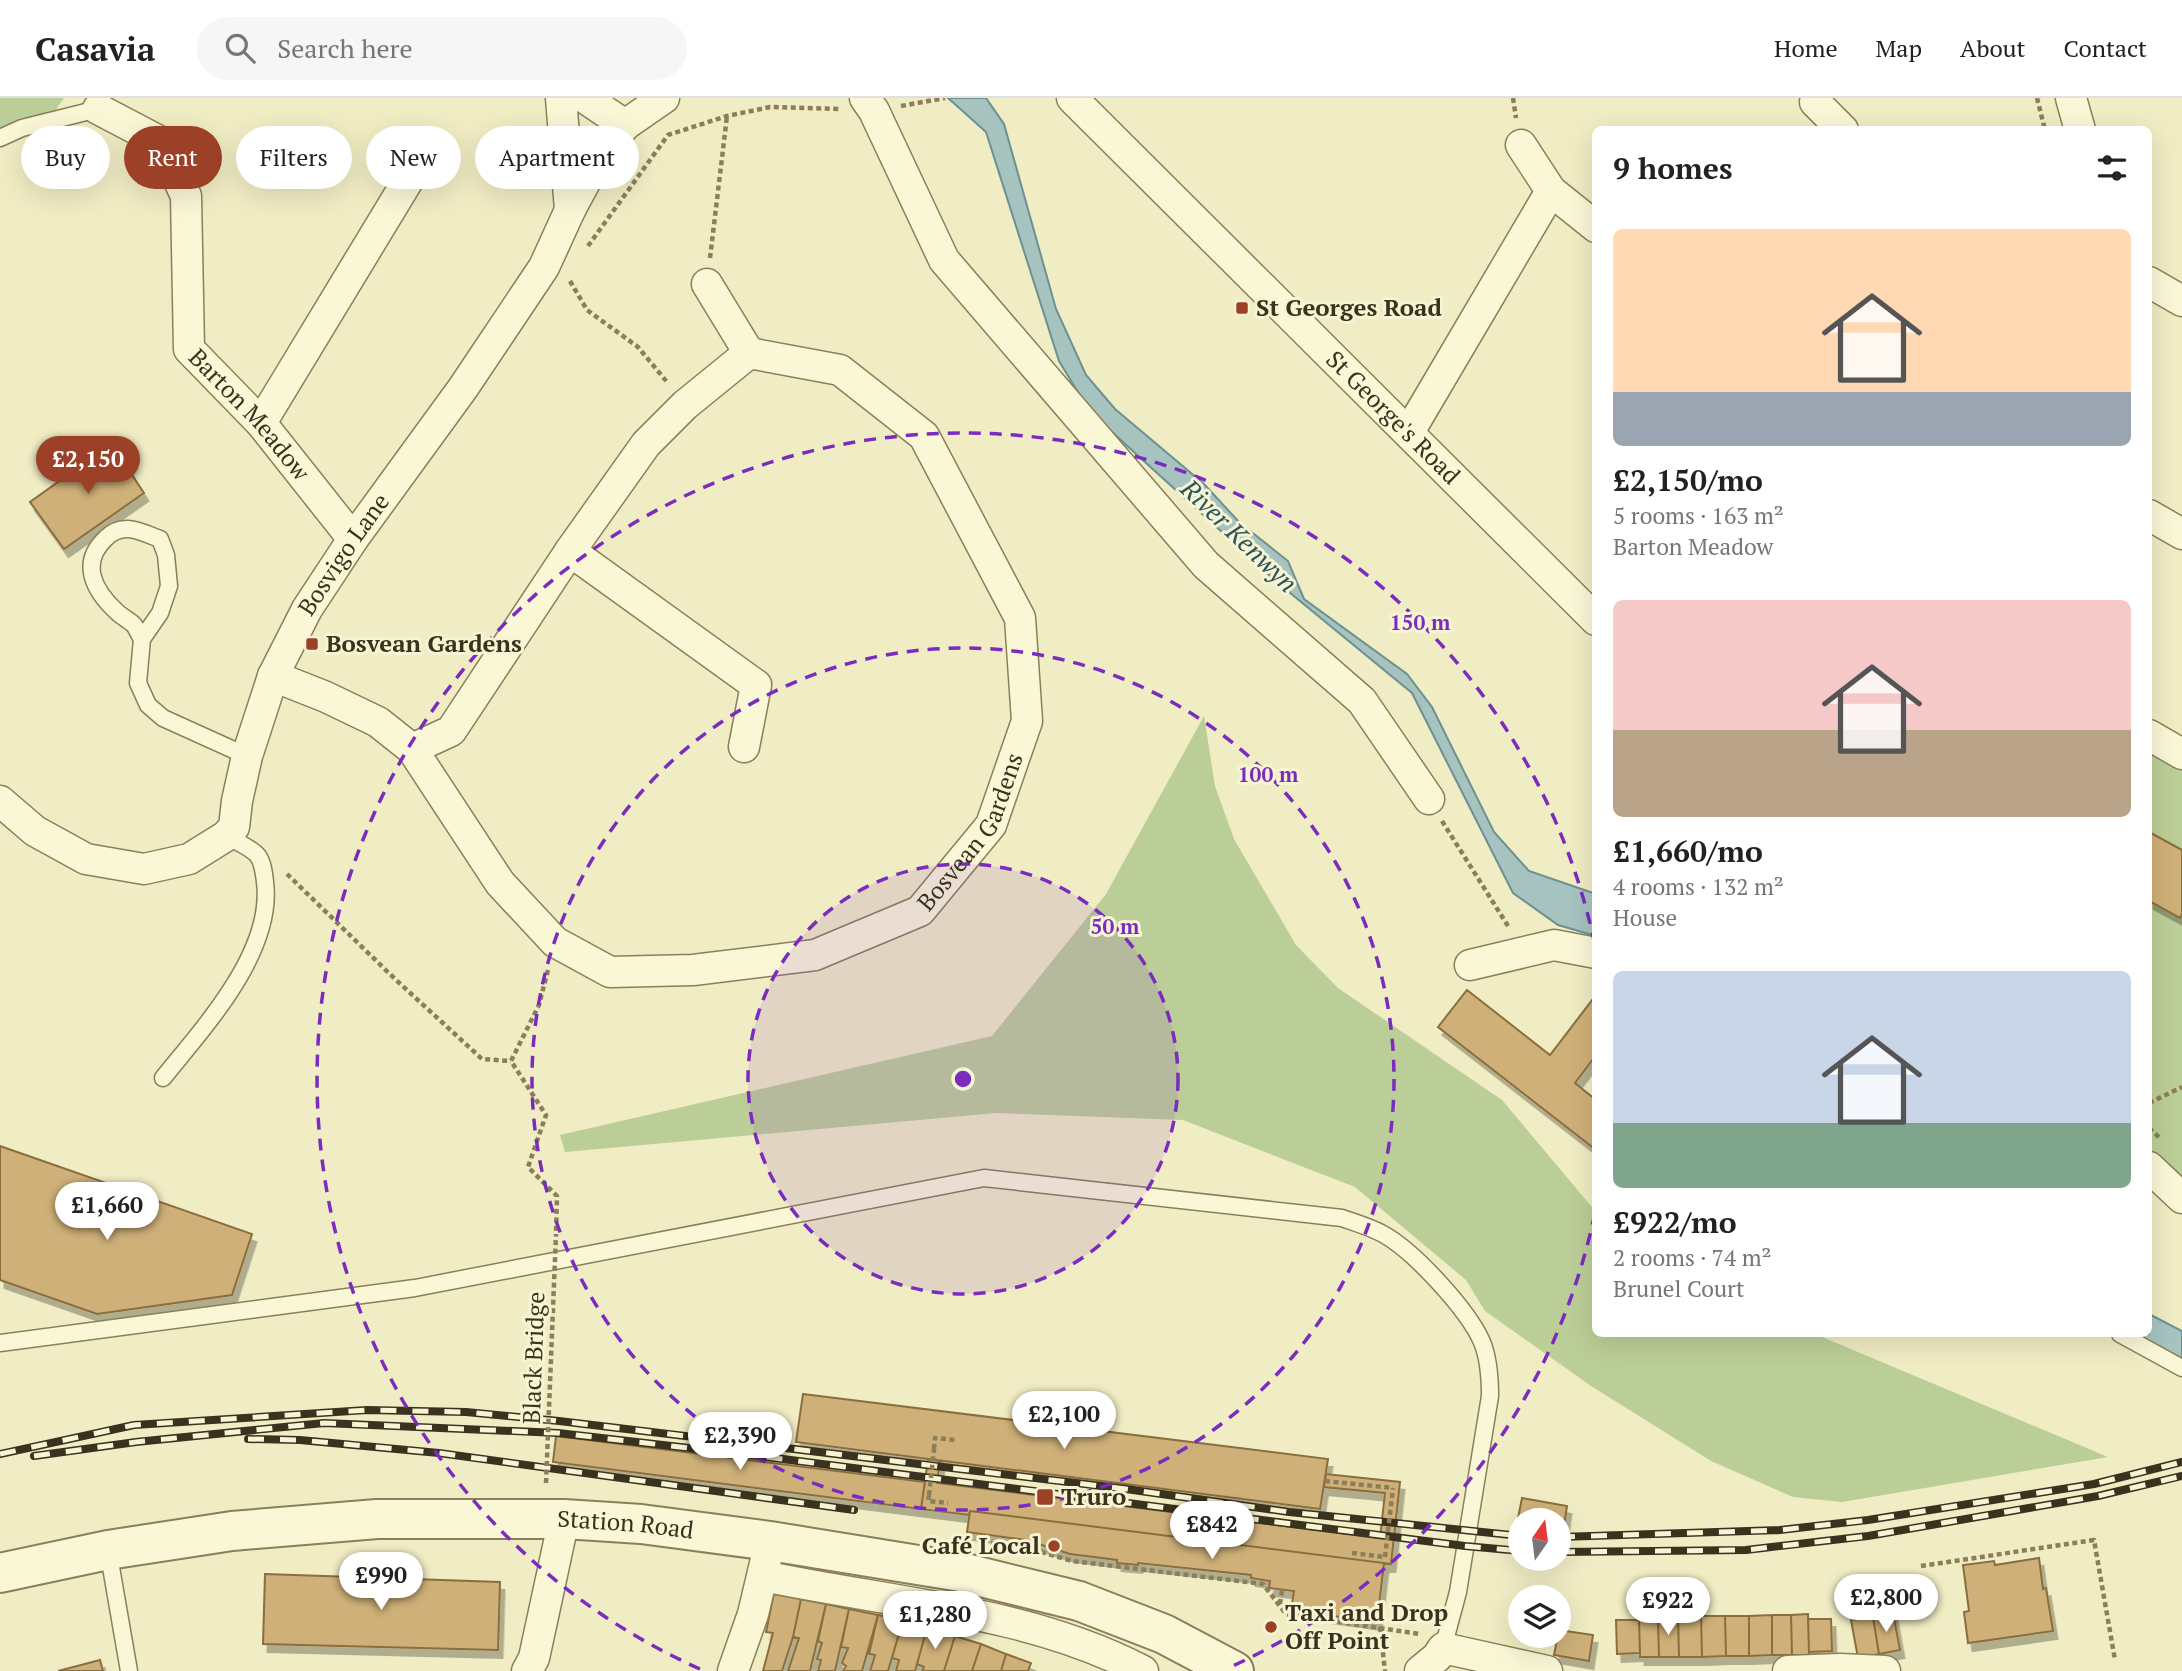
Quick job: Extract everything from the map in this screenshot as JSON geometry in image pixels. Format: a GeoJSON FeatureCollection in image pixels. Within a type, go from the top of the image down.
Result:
{"type":"FeatureCollection","features":[{"type":"Feature","properties":{"kind":"street"},"geometry":{"type":"LineString","coordinates":[[561,98],[570,209]]}},
{"type":"Feature","properties":{"kind":"street"},"geometry":{"type":"LineString","coordinates":[[585,98],[625,125]]}},
{"type":"Feature","properties":{"kind":"street","name":"Bosvigo Lane"},"geometry":{"type":"LineString","coordinates":[[226,836],[234,827],[247,756],[274,676],[307,609],[353,539],[463,388],[544,267],[570,209],[598,158],[625,125],[664,98]]}},
{"type":"Feature","properties":{"kind":"street","name":"St George's Road"},"geometry":{"type":"LineString","coordinates":[[1072,98],[1592,616]]}},
{"type":"Feature","properties":{"kind":"street"},"geometry":{"type":"LineString","coordinates":[[2071,98],[2079,126]]}},
{"type":"Feature","properties":{"kind":"street"},"geometry":{"type":"LineString","coordinates":[[1815,102],[1839,126]]}},
{"type":"Feature","properties":{"kind":"street"},"geometry":{"type":"LineString","coordinates":[[870,104],[944,260],[1206,565],[1362,701],[1429,799]]}},
{"type":"Feature","properties":{"kind":"street","name":"Barton Meadow"},"geometry":{"type":"LineString","coordinates":[[98,109],[161,142],[186,196],[189,349],[261,423],[353,539]]}},
{"type":"Feature","properties":{"kind":"street"},"geometry":{"type":"LineString","coordinates":[[1521,145],[1551,191],[1592,224]]}},
{"type":"Feature","properties":{"kind":"street"},"geometry":{"type":"LineString","coordinates":[[261,423],[403,189]]}},
{"type":"Feature","properties":{"kind":"street"},"geometry":{"type":"LineString","coordinates":[[1409,432],[1551,191]]}},
{"type":"Feature","properties":{"kind":"street"},"geometry":{"type":"LineString","coordinates":[[412,749],[451,731],[570,551],[646,444],[685,405],[749,354],[707,284]]}},
{"type":"Feature","properties":{"kind":"street"},"geometry":{"type":"LineString","coordinates":[[2152,284],[2182,301]]}},
{"type":"Feature","properties":{"kind":"street","name":"Bosvean Gardens"},"geometry":{"type":"LineString","coordinates":[[274,676],[378,722],[412,749],[500,883],[555,942],[610,972],[693,970],[815,955],[920,911],[991,825],[1027,721],[1020,618],[924,436],[840,370],[749,354]]}},
{"type":"Feature","properties":{"kind":"street"},"geometry":{"type":"LineString","coordinates":[[2152,517],[2182,534]]}},
{"type":"Feature","properties":{"kind":"street"},"geometry":{"type":"LineString","coordinates":[[570,551],[756,684],[744,747]]}},
{"type":"Feature","properties":{"kind":"street"},"geometry":{"type":"LineString","coordinates":[[2152,737],[2182,754]]}},
{"type":"Feature","properties":{"kind":"street"},"geometry":{"type":"LineString","coordinates":[[0,801],[35,831],[86,859],[144,869],[189,859],[226,836]]}},
{"type":"Feature","properties":{"kind":"street"},"geometry":{"type":"LineString","coordinates":[[1470,965],[1554,945],[1592,952]]}},
{"type":"Feature","properties":{"kind":"street"},"geometry":{"type":"LineString","coordinates":[[2152,1170],[2182,1198]]}},
{"type":"Feature","properties":{"kind":"street","name":"Station Road"},"geometry":{"type":"LineString","coordinates":[[0,1573],[108,1550],[232,1531],[377,1519],[564,1519],[642,1524],[766,1558],[961,1572],[1079,1601],[1164,1634],[1234,1671]]}},
{"type":"Feature","properties":{"kind":"street"},"geometry":{"type":"LineString","coordinates":[[527,1671],[537,1645],[564,1519]]}},
{"type":"Feature","properties":{"kind":"street"},"geometry":{"type":"LineString","coordinates":[[733,1671],[753,1614],[766,1558],[1012,1623],[1091,1647],[1143,1671]]}},
{"type":"Feature","properties":{"kind":"street"},"geometry":{"type":"LineString","coordinates":[[1420,1671],[1437,1657],[1443,1648],[1547,1671]]}},
{"type":"Feature","properties":{"kind":"street"},"geometry":{"type":"LineString","coordinates":[[1788,1671],[1885,1671]]}},
{"type":"Feature","properties":{"kind":"lane"},"geometry":{"type":"LineString","coordinates":[[0,138],[22,128],[98,109]]}},
{"type":"Feature","properties":{"kind":"lane"},"geometry":{"type":"LineString","coordinates":[[142,639],[132,623],[104,599],[90,572],[92,558],[100,544],[111,532],[124,527],[160,539],[166,555],[169,586],[160,613],[142,639],[138,683],[148,705],[163,718],[247,756]]}},
{"type":"Feature","properties":{"kind":"lane"},"geometry":{"type":"LineString","coordinates":[[163,1078],[218,1009],[242,972],[260,931],[267,895],[263,868],[257,855],[226,836]]}},
{"type":"Feature","properties":{"kind":"lane"},"geometry":{"type":"LineString","coordinates":[[0,1343],[415,1288],[984,1178],[1342,1218],[1385,1236],[1412,1257],[1465,1315],[1483,1344],[1487,1359],[1490,1396],[1458,1592],[1443,1648]]}},
{"type":"Feature","properties":{"kind":"lane"},"geometry":{"type":"LineString","coordinates":[[2125,1337],[2182,1368]]}},
{"type":"Feature","properties":{"kind":"lane"},"geometry":{"type":"LineString","coordinates":[[108,1550],[130,1671]]}},
{"type":"Feature","properties":{"kind":"path"},"geometry":{"type":"LineString","coordinates":[[583,254],[668,135],[727,116],[770,107],[935,101],[945,98]]}},
{"type":"Feature","properties":{"kind":"path"},"geometry":{"type":"LineString","coordinates":[[2037,98],[2044,126]]}},
{"type":"Feature","properties":{"kind":"path"},"geometry":{"type":"LineString","coordinates":[[707,284],[727,116]]}},
{"type":"Feature","properties":{"kind":"path"},"geometry":{"type":"LineString","coordinates":[[544,267],[567,276],[587,310],[638,347],[685,405]]}},
{"type":"Feature","properties":{"kind":"path"},"geometry":{"type":"LineString","coordinates":[[1429,799],[1524,952]]}},
{"type":"Feature","properties":{"kind":"path"},"geometry":{"type":"LineString","coordinates":[[286,872],[395,979],[482,1059],[511,1062],[539,1005],[555,942]]}},
{"type":"Feature","properties":{"kind":"path","name":"Black Bridge"},"geometry":{"type":"LineString","coordinates":[[511,1062],[546,1115],[528,1167],[557,1196],[546,1483]]}},
{"type":"Feature","properties":{"kind":"path"},"geometry":{"type":"LineString","coordinates":[[2152,1102],[2182,1087]]}},
{"type":"Feature","properties":{"kind":"path"},"geometry":{"type":"LineString","coordinates":[[948,1503],[928,1501],[935,1438],[955,1440]]}},
{"type":"Feature","properties":{"kind":"path"},"geometry":{"type":"LineString","coordinates":[[1325,1481],[1393,1488],[1385,1557],[1352,1553]]}},
{"type":"Feature","properties":{"kind":"path"},"geometry":{"type":"LineString","coordinates":[[1920,1566],[2094,1539],[2115,1660]]}},
{"type":"Feature","properties":{"kind":"path"},"geometry":{"type":"LineString","coordinates":[[1280,1605],[1282,1590]]}},
{"type":"Feature","properties":{"kind":"path"},"geometry":{"type":"LineString","coordinates":[[1385,1671],[1380,1627],[1419,1633],[1443,1648]]}},
{"type":"Feature","properties":{"kind":"green space"},"geometry":{"type":"Polygon","coordinates":[[[0,98],[64,98],[55,111],[0,128],[0,98]]]}},
{"type":"Feature","properties":{"kind":"green space"},"geometry":{"type":"Polygon","coordinates":[[[1204,716],[1215,786],[1234,839],[1296,945],[1338,988],[1502,1100],[1592,1207],[1592,1337],[1822,1337],[2108,1457],[1842,1502],[1793,1497],[1711,1461],[1591,1386],[1485,1311],[1466,1280],[1355,1187],[1183,1120],[996,1113],[565,1152],[560,1135],[992,1036],[1106,894],[1204,716]]]}},
{"type":"Feature","properties":{"kind":"green space"},"geometry":{"type":"Polygon","coordinates":[[[2152,745],[2182,762],[2182,1186],[2152,1158],[2152,745]]]}},
{"type":"Feature","properties":{"kind":"water","name":"River Kenwyn"},"geometry":{"type":"Polygon","coordinates":[[[948,98],[986,98],[1004,124],[1056,309],[1086,375],[1115,409],[1204,484],[1239,522],[1288,561],[1304,599],[1407,674],[1432,707],[1494,832],[1529,871],[1592,893],[1592,935],[1558,925],[1513,893],[1412,693],[1278,583],[1090,412],[1059,361],[986,132],[948,98]]]}},
{"type":"Feature","properties":{"kind":"water"},"geometry":{"type":"Polygon","coordinates":[[[2152,1316],[2182,1331],[2182,1361],[2139,1337],[2152,1337],[2152,1316]]]}},
{"type":"Feature","properties":{"kind":"building"},"geometry":{"type":"Polygon","coordinates":[[[118,445],[144,493],[64,549],[30,502],[103,450],[118,445]]]}},
{"type":"Feature","properties":{"kind":"building"},"geometry":{"type":"Polygon","coordinates":[[[2152,834],[2182,850],[2180,918],[2152,903],[2152,834]]]}},
{"type":"Feature","properties":{"kind":"building"},"geometry":{"type":"Polygon","coordinates":[[[1467,990],[1550,1055],[1592,1000],[1592,1060],[1575,1083],[1592,1097],[1592,1147],[1438,1027],[1467,990]]]}},
{"type":"Feature","properties":{"kind":"building"},"geometry":{"type":"Polygon","coordinates":[[[0,1146],[252,1234],[232,1295],[97,1314],[0,1280],[0,1146]]]}},
{"type":"Feature","properties":{"kind":"building"},"geometry":{"type":"Polygon","coordinates":[[[803,1394],[1328,1459],[1320,1509],[796,1442],[803,1394]]]}},
{"type":"Feature","properties":{"kind":"building"},"geometry":{"type":"Polygon","coordinates":[[[556,1436],[925,1482],[921,1509],[553,1462],[556,1436]]]}},
{"type":"Feature","properties":{"kind":"building"},"geometry":{"type":"Polygon","coordinates":[[[928,1459],[940,1461],[937,1483],[1380,1538],[1385,1493],[1324,1487],[1326,1474],[1400,1482],[1391,1564],[970,1511],[969,1515],[921,1509],[928,1459]]]}},
{"type":"Feature","properties":{"kind":"building"},"geometry":{"type":"Polygon","coordinates":[[[1522,1498],[1567,1506],[1567,1508],[1520,1508],[1522,1498]]]}},
{"type":"Feature","properties":{"kind":"building"},"geometry":{"type":"Polygon","coordinates":[[[970,1511],[1384,1563],[1377,1622],[1291,1610],[1294,1591],[1269,1588],[1270,1581],[1251,1578],[1251,1575],[1117,1563],[1117,1560],[1070,1554],[1026,1540],[967,1532],[970,1511]]]}},
{"type":"Feature","properties":{"kind":"building"},"geometry":{"type":"Polygon","coordinates":[[[2039,1558],[2053,1631],[1968,1643],[1964,1612],[1969,1611],[1963,1565],[1994,1561],[1995,1565],[2039,1558]]]}},
{"type":"Feature","properties":{"kind":"building"},"geometry":{"type":"Polygon","coordinates":[[[265,1574],[500,1582],[498,1650],[263,1644],[265,1574]]]}},
{"type":"Feature","properties":{"kind":"building"},"geometry":{"type":"Polygon","coordinates":[[[774,1593],[801,1599],[782,1671],[763,1671],[773,1633],[766,1632],[774,1593]]]}},
{"type":"Feature","properties":{"kind":"building"},"geometry":{"type":"Polygon","coordinates":[[[801,1599],[826,1604],[810,1671],[788,1671],[799,1638],[793,1637],[801,1599]]]}},
{"type":"Feature","properties":{"kind":"building"},"geometry":{"type":"Polygon","coordinates":[[[826,1604],[849,1609],[835,1671],[818,1671],[821,1660],[817,1659],[822,1643],[818,1641],[826,1604]]]}},
{"type":"Feature","properties":{"kind":"building"},"geometry":{"type":"Polygon","coordinates":[[[849,1609],[878,1615],[862,1671],[843,1671],[846,1666],[842,1663],[848,1648],[841,1647],[849,1609]]]}},
{"type":"Feature","properties":{"kind":"building"},"geometry":{"type":"Polygon","coordinates":[[[1893,1613],[1900,1650],[1879,1654],[1873,1617],[1893,1613]]]}},
{"type":"Feature","properties":{"kind":"building"},"geometry":{"type":"Polygon","coordinates":[[[1808,1614],[1809,1655],[1792,1655],[1791,1615],[1808,1614]]]}},
{"type":"Feature","properties":{"kind":"building"},"geometry":{"type":"Polygon","coordinates":[[[878,1615],[903,1620],[888,1671],[870,1671],[875,1655],[869,1654],[878,1615]]]}},
{"type":"Feature","properties":{"kind":"building"},"geometry":{"type":"Polygon","coordinates":[[[1772,1615],[1791,1615],[1792,1655],[1772,1655],[1772,1615]]]}},
{"type":"Feature","properties":{"kind":"building"},"geometry":{"type":"Polygon","coordinates":[[[1772,1615],[1772,1655],[1749,1656],[1749,1616],[1772,1615]]]}},
{"type":"Feature","properties":{"kind":"building"},"geometry":{"type":"Polygon","coordinates":[[[1701,1616],[1725,1616],[1726,1656],[1702,1657],[1701,1616]]]}},
{"type":"Feature","properties":{"kind":"building"},"geometry":{"type":"Polygon","coordinates":[[[1701,1616],[1702,1657],[1679,1657],[1678,1617],[1701,1616]]]}},
{"type":"Feature","properties":{"kind":"building"},"geometry":{"type":"Polygon","coordinates":[[[1725,1616],[1749,1616],[1749,1656],[1726,1656],[1725,1616]]]}},
{"type":"Feature","properties":{"kind":"building"},"geometry":{"type":"Polygon","coordinates":[[[1639,1617],[1658,1617],[1659,1657],[1640,1657],[1639,1617]]]}},
{"type":"Feature","properties":{"kind":"building"},"geometry":{"type":"Polygon","coordinates":[[[1658,1617],[1678,1617],[1679,1657],[1659,1657],[1658,1617]]]}},
{"type":"Feature","properties":{"kind":"building"},"geometry":{"type":"Polygon","coordinates":[[[1873,1617],[1879,1654],[1858,1658],[1851,1620],[1873,1617]]]}},
{"type":"Feature","properties":{"kind":"building"},"geometry":{"type":"Polygon","coordinates":[[[1808,1619],[1831,1619],[1832,1651],[1809,1652],[1808,1619]]]}},
{"type":"Feature","properties":{"kind":"building"},"geometry":{"type":"Polygon","coordinates":[[[903,1620],[927,1628],[915,1671],[896,1671],[899,1660],[892,1658],[903,1620]]]}},
{"type":"Feature","properties":{"kind":"building"},"geometry":{"type":"Polygon","coordinates":[[[1616,1620],[1639,1620],[1640,1653],[1617,1654],[1616,1620]]]}},
{"type":"Feature","properties":{"kind":"building"},"geometry":{"type":"Polygon","coordinates":[[[927,1628],[955,1636],[944,1671],[922,1671],[924,1667],[917,1664],[927,1628]]]}},
{"type":"Feature","properties":{"kind":"building"},"geometry":{"type":"Polygon","coordinates":[[[1571,1632],[1593,1635],[1589,1661],[1554,1655],[1555,1648],[1571,1648],[1571,1632]]]}},
{"type":"Feature","properties":{"kind":"building"},"geometry":{"type":"Polygon","coordinates":[[[955,1636],[981,1644],[972,1671],[944,1671],[955,1636]]]}},
{"type":"Feature","properties":{"kind":"building"},"geometry":{"type":"Polygon","coordinates":[[[981,1644],[1006,1654],[1001,1671],[972,1671],[981,1644]]]}},
{"type":"Feature","properties":{"kind":"building"},"geometry":{"type":"Polygon","coordinates":[[[1006,1654],[1031,1663],[1028,1671],[1001,1671],[1006,1654]]]}},
{"type":"Feature","properties":{"kind":"building"},"geometry":{"type":"Polygon","coordinates":[[[100,1660],[103,1671],[58,1671],[100,1660]]]}},
{"type":"Feature","properties":{"kind":"railway"},"geometry":{"type":"LineString","coordinates":[[0,1454],[134,1425],[367,1410],[466,1412],[1126,1489],[1289,1512],[1508,1535]]}},
{"type":"Feature","properties":{"kind":"railway"},"geometry":{"type":"LineString","coordinates":[[34,1456],[136,1442],[324,1423],[558,1433],[1508,1550]]}},
{"type":"Feature","properties":{"kind":"railway"},"geometry":{"type":"LineString","coordinates":[[248,1439],[300,1440],[439,1453],[854,1510]]}},
{"type":"Feature","properties":{"kind":"railway"},"geometry":{"type":"LineString","coordinates":[[1572,1537],[1780,1530],[1868,1520],[2094,1484],[2182,1462]]}},
{"type":"Feature","properties":{"kind":"railway"},"geometry":{"type":"LineString","coordinates":[[1572,1552],[1746,1550],[1868,1536],[2098,1496],[2182,1476]]}},
{"type":"Feature","properties":{"kind":"place","name":"St Georges Road"},"geometry":{"type":"Point","coordinates":[1242,308]}},
{"type":"Feature","properties":{"kind":"place","name":"Bosvean Gardens"},"geometry":{"type":"Point","coordinates":[312,644]}},
{"type":"Feature","properties":{"kind":"place","name":"Truro"},"geometry":{"type":"Point","coordinates":[1045,1497]}},
{"type":"Feature","properties":{"kind":"place","name":"Café Local"},"geometry":{"type":"Point","coordinates":[1054,1546]}},
{"type":"Feature","properties":{"kind":"place","name":"Taxi and Drop Off Point"},"geometry":{"type":"Point","coordinates":[1271,1627]}}]}
